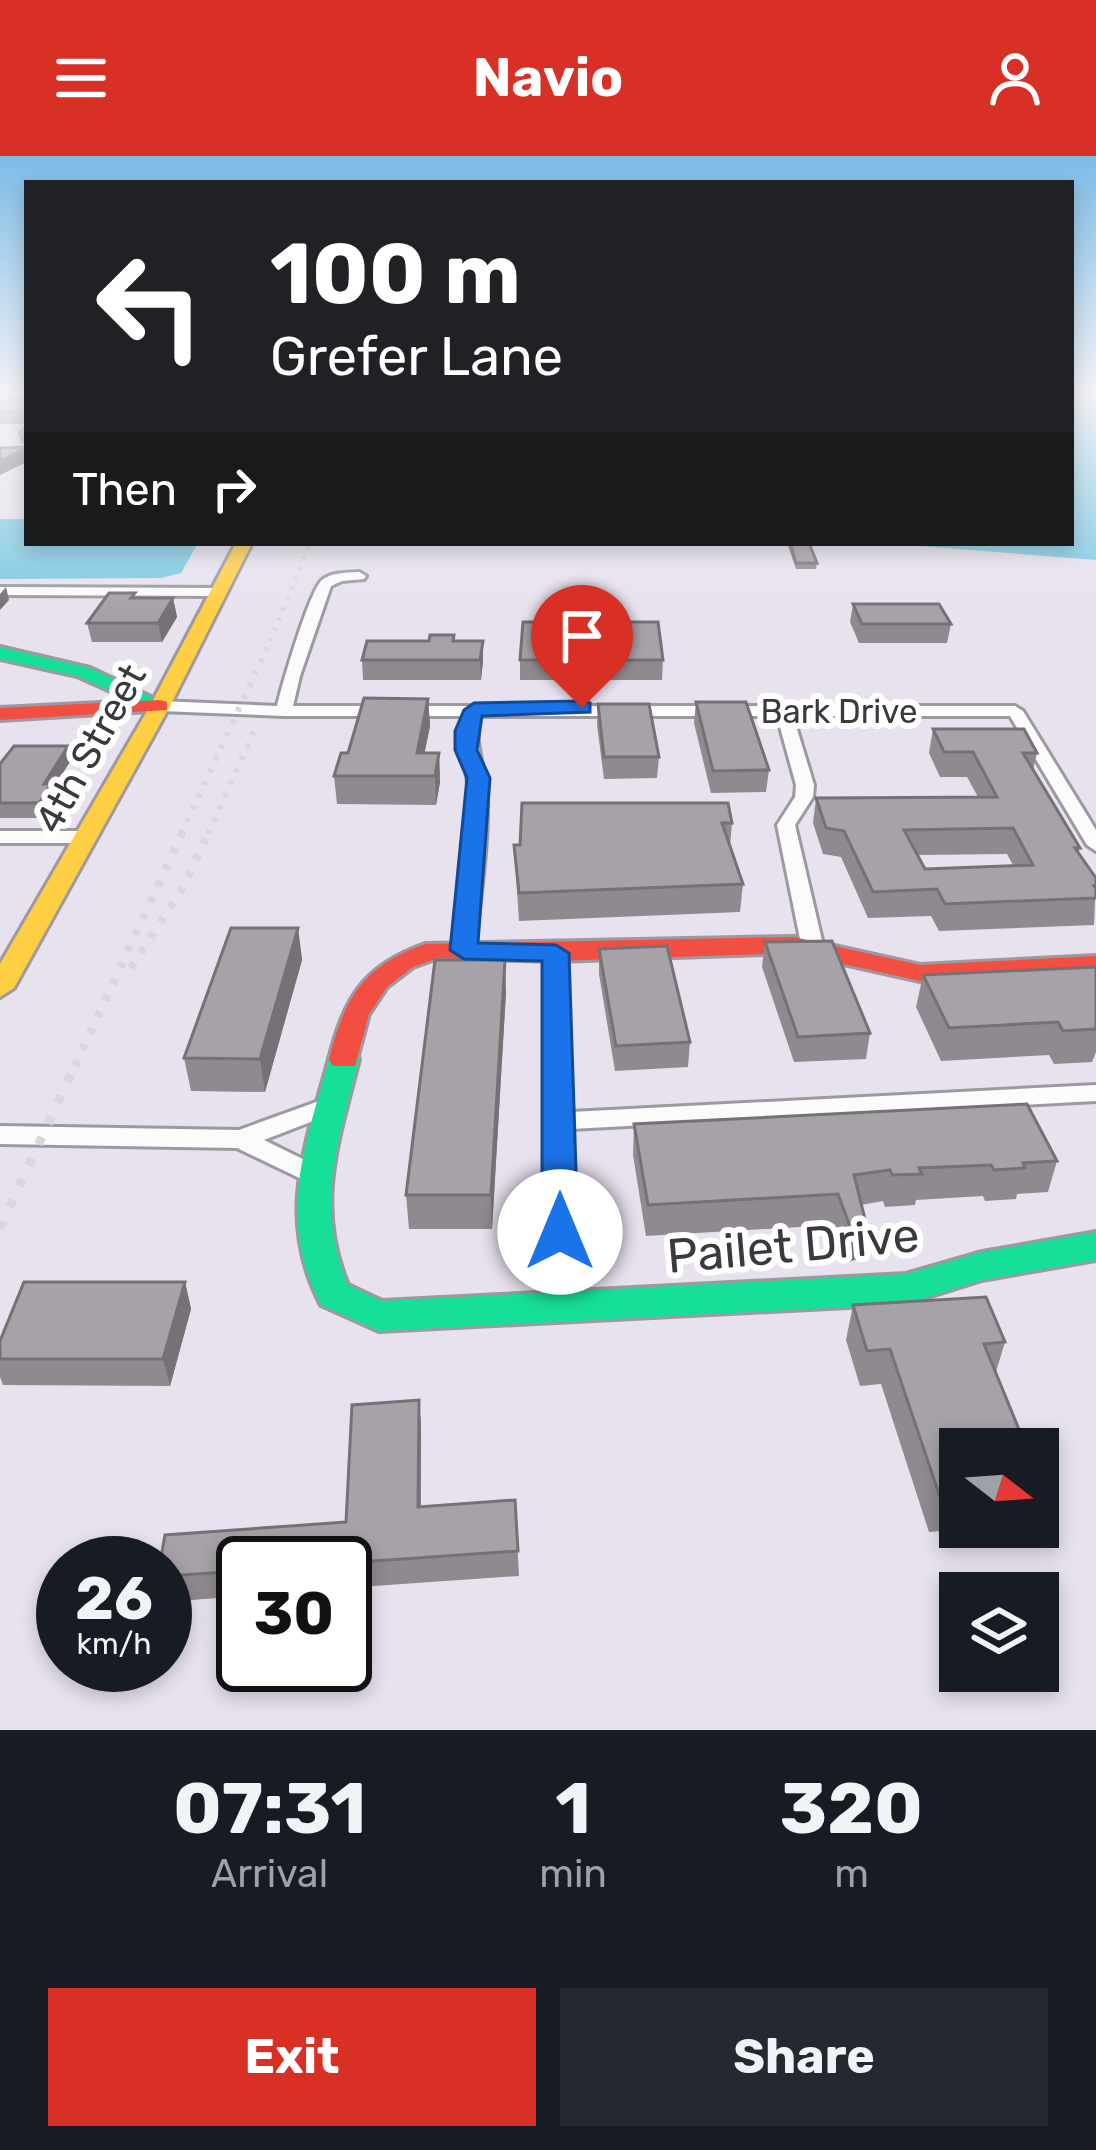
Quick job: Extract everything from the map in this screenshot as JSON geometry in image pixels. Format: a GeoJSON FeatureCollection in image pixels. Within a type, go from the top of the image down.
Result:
{"type":"FeatureCollection","features":[{"type":"Feature","properties":{"kind":"main road","name":"4th Street"},"geometry":{"type":"LineString","coordinates":[[0,988],[160,706],[243,546]]}},
{"type":"Feature","properties":{"kind":"main road"},"geometry":{"type":"LineString","coordinates":[[0,653],[41,659],[138,692],[160,706]]}},
{"type":"Feature","properties":{"kind":"main road"},"geometry":{"type":"LineString","coordinates":[[0,714],[160,706]]}},
{"type":"Feature","properties":{"kind":"main road","name":"Pailet Drive"},"geometry":{"type":"LineString","coordinates":[[1096,964],[920,974],[813,949],[435,950],[403,961],[377,981],[355,1014],[314,1176],[315,1248],[334,1295],[379,1316],[906,1289],[982,1266],[1096,1246]]}},
{"type":"Feature","properties":{"kind":"street"},"geometry":{"type":"LineString","coordinates":[[284,711],[325,584],[359,576]]}},
{"type":"Feature","properties":{"kind":"street"},"geometry":{"type":"LineString","coordinates":[[0,591],[220,592]]}},
{"type":"Feature","properties":{"kind":"street","name":"Bark Drive"},"geometry":{"type":"LineString","coordinates":[[160,706],[284,711],[1015,711],[1096,845]]}},
{"type":"Feature","properties":{"kind":"street"},"geometry":{"type":"LineString","coordinates":[[464,950],[478,778],[466,750],[466,731],[474,710]]}},
{"type":"Feature","properties":{"kind":"street"},"geometry":{"type":"LineString","coordinates":[[784,711],[805,785],[804,797],[786,824],[813,949]]}},
{"type":"Feature","properties":{"kind":"street"},"geometry":{"type":"LineString","coordinates":[[0,837],[86,837]]}},
{"type":"Feature","properties":{"kind":"street"},"geometry":{"type":"LineString","coordinates":[[556,953],[560,1232]]}},
{"type":"Feature","properties":{"kind":"street"},"geometry":{"type":"LineString","coordinates":[[560,1121],[1096,1093]]}},
{"type":"Feature","properties":{"kind":"street"},"geometry":{"type":"LineString","coordinates":[[0,1135],[241,1138],[331,1105]]}},
{"type":"Feature","properties":{"kind":"street"},"geometry":{"type":"LineString","coordinates":[[241,1138],[314,1176]]}},
{"type":"Feature","properties":{"kind":"water"},"geometry":{"type":"Polygon","coordinates":[[[1074,464],[1096,464],[1096,560],[920,546],[1074,546],[1074,464]]]}},
{"type":"Feature","properties":{"kind":"water"},"geometry":{"type":"Polygon","coordinates":[[[0,519],[24,519],[24,546],[196,546],[181,573],[161,578],[0,579],[0,519]]]}},
{"type":"Feature","properties":{"kind":"building"},"geometry":{"type":"Polygon","coordinates":[[[791,546],[810,546],[817,563],[796,563],[791,546]]]}},
{"type":"Feature","properties":{"kind":"building"},"geometry":{"type":"Polygon","coordinates":[[[109,593],[173,598],[158,623],[87,623],[109,593]]]}},
{"type":"Feature","properties":{"kind":"building"},"geometry":{"type":"Polygon","coordinates":[[[853,604],[939,604],[951,624],[862,624],[853,604]]]}},
{"type":"Feature","properties":{"kind":"building"},"geometry":{"type":"Polygon","coordinates":[[[523,622],[658,622],[663,660],[520,660],[523,622]]]}},
{"type":"Feature","properties":{"kind":"building"},"geometry":{"type":"Polygon","coordinates":[[[430,635],[483,641],[480,660],[362,660],[367,641],[429,641],[430,635]]]}},
{"type":"Feature","properties":{"kind":"building"},"geometry":{"type":"Polygon","coordinates":[[[364,698],[428,699],[417,753],[439,753],[435,776],[334,776],[341,753],[348,753],[364,698]]]}},
{"type":"Feature","properties":{"kind":"building"},"geometry":{"type":"Polygon","coordinates":[[[696,702],[746,702],[769,770],[713,771],[696,702]]]}},
{"type":"Feature","properties":{"kind":"building"},"geometry":{"type":"Polygon","coordinates":[[[598,704],[649,704],[659,757],[604,757],[598,704]]]}},
{"type":"Feature","properties":{"kind":"building"},"geometry":{"type":"Polygon","coordinates":[[[933,729],[1024,729],[1037,753],[1023,753],[1096,878],[1096,898],[945,904],[937,889],[873,892],[844,831],[826,828],[816,798],[997,797],[973,752],[944,752],[933,729]],[[1013,828],[904,830],[925,869],[1033,865],[1013,828]]]}},
{"type":"Feature","properties":{"kind":"building"},"geometry":{"type":"Polygon","coordinates":[[[14,746],[68,746],[44,784],[51,784],[39,803],[0,803],[0,764],[14,746]]]}},
{"type":"Feature","properties":{"kind":"building"},"geometry":{"type":"Polygon","coordinates":[[[522,803],[728,803],[732,823],[722,823],[743,884],[519,893],[514,845],[520,845],[522,803]]]}},
{"type":"Feature","properties":{"kind":"building"},"geometry":{"type":"Polygon","coordinates":[[[231,928],[298,928],[260,1059],[184,1058],[231,928]]]}},
{"type":"Feature","properties":{"kind":"building"},"geometry":{"type":"Polygon","coordinates":[[[832,941],[870,1033],[798,1037],[765,942],[832,941]]]}},
{"type":"Feature","properties":{"kind":"building"},"geometry":{"type":"Polygon","coordinates":[[[667,946],[690,1042],[616,1046],[599,949],[667,946]]]}},
{"type":"Feature","properties":{"kind":"building"},"geometry":{"type":"Polygon","coordinates":[[[435,960],[505,960],[491,1195],[406,1195],[435,960]]]}},
{"type":"Feature","properties":{"kind":"building"},"geometry":{"type":"Polygon","coordinates":[[[1096,967],[1096,1029],[1063,1031],[1058,1022],[949,1028],[923,975],[1096,967]]]}},
{"type":"Feature","properties":{"kind":"building"},"geometry":{"type":"Polygon","coordinates":[[[1027,1104],[1057,1161],[1023,1163],[1025,1168],[994,1170],[991,1165],[919,1168],[922,1174],[892,1175],[890,1170],[854,1175],[867,1227],[852,1232],[838,1194],[648,1205],[634,1124],[1027,1104]]]}},
{"type":"Feature","properties":{"kind":"building"},"geometry":{"type":"Polygon","coordinates":[[[24,1282],[185,1282],[163,1359],[0,1359],[0,1341],[24,1282]]]}},
{"type":"Feature","properties":{"kind":"building"},"geometry":{"type":"Polygon","coordinates":[[[986,1297],[1005,1342],[984,1344],[1018,1428],[939,1428],[939,1494],[890,1349],[867,1351],[853,1305],[986,1297]]]}},
{"type":"Feature","properties":{"kind":"building"},"geometry":{"type":"Polygon","coordinates":[[[419,1400],[418,1507],[515,1500],[518,1551],[372,1561],[372,1536],[216,1536],[216,1573],[192,1574],[192,1536],[165,1535],[346,1522],[352,1405],[419,1400]]]}},
{"type":"Feature","properties":{"kind":"railway"},"geometry":{"type":"LineString","coordinates":[[266,651],[309,546]]}},
{"type":"Feature","properties":{"kind":"railway"},"geometry":{"type":"LineString","coordinates":[[181,834],[267,648]]}},
{"type":"Feature","properties":{"kind":"railway"},"geometry":{"type":"LineString","coordinates":[[208,834],[255,729]]}},
{"type":"Feature","properties":{"kind":"railway"},"geometry":{"type":"LineString","coordinates":[[75,1066],[183,831]]}},
{"type":"Feature","properties":{"kind":"railway"},"geometry":{"type":"LineString","coordinates":[[131,968],[184,886],[209,831]]}},
{"type":"Feature","properties":{"kind":"railway"},"geometry":{"type":"LineString","coordinates":[[0,1228],[76,1063]]}},
{"type":"Feature","properties":{"kind":"traffic: fast"},"geometry":{"type":"LineString","coordinates":[[0,653],[83,672],[160,706]]}},
{"type":"Feature","properties":{"kind":"traffic: fast"},"geometry":{"type":"LineString","coordinates":[[344,1059],[314,1176],[315,1248],[334,1295],[379,1316],[906,1289],[982,1266],[1096,1246]]}},
{"type":"Feature","properties":{"kind":"traffic: slow"},"geometry":{"type":"LineString","coordinates":[[0,988],[160,706],[242,546]]}},
{"type":"Feature","properties":{"kind":"traffic: jam"},"geometry":{"type":"LineString","coordinates":[[0,714],[160,706]]}},
{"type":"Feature","properties":{"kind":"traffic: jam"},"geometry":{"type":"LineString","coordinates":[[344,1059],[355,1014],[377,981],[403,961],[435,950],[556,953],[794,945],[920,973],[1096,964]]}},
{"type":"Feature","properties":{"kind":"route"},"geometry":{"type":"LineString","coordinates":[[560,1232],[556,953],[464,950],[478,778],[466,750],[466,731],[474,710],[582,708]]}}]}
